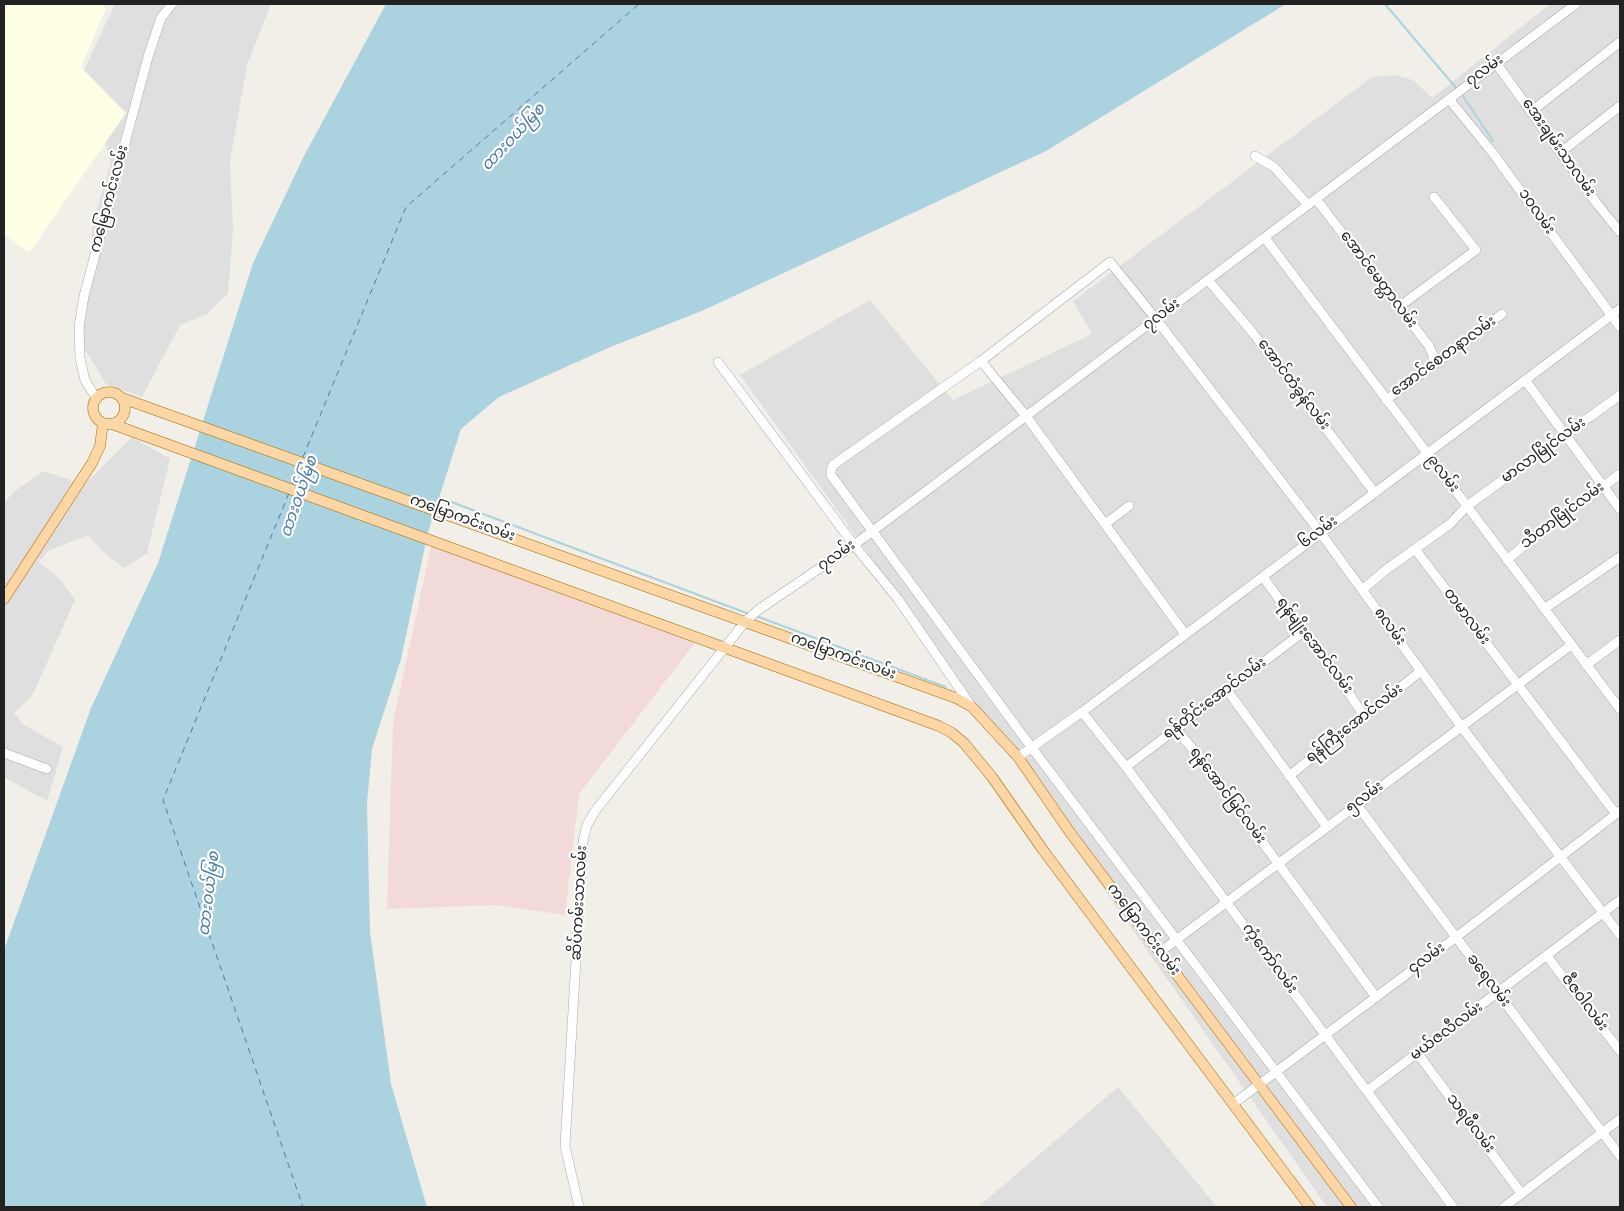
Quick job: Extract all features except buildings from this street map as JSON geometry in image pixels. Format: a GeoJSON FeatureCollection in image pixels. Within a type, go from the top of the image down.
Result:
{"type":"FeatureCollection","features":[{"type":"Feature","properties":{"kind":"main road"},"geometry":{"type":"LineString","coordinates":[[107,424],[120,421],[124,414],[125,406],[122,398],[111,392],[102,393],[96,398],[93,406],[94,415],[107,424],[939,726],[964,743],[992,777],[1043,850],[1310,1207]]}},
{"type":"Feature","properties":{"kind":"main road","name":"ကမြောကင်းလမ်း"},"geometry":{"type":"LineString","coordinates":[[122,398],[956,698],[972,707],[1018,757],[1069,831],[1351,1207]]}},
{"type":"Feature","properties":{"kind":"main road"},"geometry":{"type":"LineString","coordinates":[[4,599],[92,463],[107,424]]}},
{"type":"Feature","properties":{"kind":"street","name":"ကမြောကင်းလမ်း"},"geometry":{"type":"LineString","coordinates":[[96,398],[85,380],[80,358],[79,328],[82,306],[148,57],[160,18],[172,4]]}},
{"type":"Feature","properties":{"kind":"street","name":"၇လမ်း"},"geometry":{"type":"LineString","coordinates":[[745,622],[758,610],[854,545],[1576,4]]}},
{"type":"Feature","properties":{"kind":"street"},"geometry":{"type":"LineString","coordinates":[[1532,111],[1620,42]]}},
{"type":"Feature","properties":{"kind":"street","name":"အေးချမ်းသာလမ်း"},"geometry":{"type":"LineString","coordinates":[[1496,63],[1620,232]]}},
{"type":"Feature","properties":{"kind":"street","name":"၁၀လမ်း"},"geometry":{"type":"LineString","coordinates":[[1452,96],[1620,327]]}},
{"type":"Feature","properties":{"kind":"street"},"geometry":{"type":"LineString","coordinates":[[1561,152],[1620,106]]}},
{"type":"Feature","properties":{"kind":"street"},"geometry":{"type":"LineString","coordinates":[[1255,156],[1274,167],[1308,205]]}},
{"type":"Feature","properties":{"kind":"street"},"geometry":{"type":"LineString","coordinates":[[1400,306],[1476,250],[1434,197]]}},
{"type":"Feature","properties":{"kind":"street","name":"အောင်မေတ္တာလမ်း"},"geometry":{"type":"LineString","coordinates":[[1316,198],[1429,346],[1433,355],[1432,364]]}},
{"type":"Feature","properties":{"kind":"street","name":"၉လမ်း"},"geometry":{"type":"LineString","coordinates":[[1265,238],[1620,709]]}},
{"type":"Feature","properties":{"kind":"street","name":"၈လမ်း"},"geometry":{"type":"LineString","coordinates":[[981,361],[1110,262],[1320,532],[1461,726],[1620,935]]}},
{"type":"Feature","properties":{"kind":"street","name":"အောင်တံခွန်လမ်း"},"geometry":{"type":"LineString","coordinates":[[1208,280],[1253,333],[1374,493]]}},
{"type":"Feature","properties":{"kind":"street","name":"၆လမ်း"},"geometry":{"type":"LineString","coordinates":[[1018,757],[1082,712],[1620,309]]}},
{"type":"Feature","properties":{"kind":"street","name":"အောင်စေတနာလမ်း"},"geometry":{"type":"LineString","coordinates":[[1386,400],[1432,364],[1502,314]]}},
{"type":"Feature","properties":{"kind":"street"},"geometry":{"type":"LineString","coordinates":[[1185,634],[1026,416],[981,361],[833,465],[831,475],[872,531],[1032,748],[1378,1207]]}},
{"type":"Feature","properties":{"kind":"street"},"geometry":{"type":"LineString","coordinates":[[718,362],[854,545],[898,599],[972,707]]}},
{"type":"Feature","properties":{"kind":"street"},"geometry":{"type":"LineString","coordinates":[[1525,380],[1620,509]]}},
{"type":"Feature","properties":{"kind":"street","name":"မာလာမြိုင်လမ်း"},"geometry":{"type":"LineString","coordinates":[[1362,590],[1450,524],[1467,506],[1620,396]]}},
{"type":"Feature","properties":{"kind":"street","name":"သီတာမြိုင်လမ်း"},"geometry":{"type":"LineString","coordinates":[[1507,560],[1538,534],[1620,474]]}},
{"type":"Feature","properties":{"kind":"street"},"geometry":{"type":"LineString","coordinates":[[1106,524],[1129,506]]}},
{"type":"Feature","properties":{"kind":"street","name":"တမာလမ်း"},"geometry":{"type":"LineString","coordinates":[[1415,549],[1618,813]]}},
{"type":"Feature","properties":{"kind":"street"},"geometry":{"type":"LineString","coordinates":[[1544,610],[1620,556]]}},
{"type":"Feature","properties":{"kind":"street","name":"ရန်မျိုးအောင်လမ်း"},"geometry":{"type":"LineString","coordinates":[[1263,577],[1303,632],[1329,663],[1364,716]]}},
{"type":"Feature","properties":{"kind":"street","name":"ဆိပ်ကမ်းသာလမ်း"},"geometry":{"type":"LineString","coordinates":[[579,1207],[565,1146],[585,833],[595,811],[745,622]]}},
{"type":"Feature","properties":{"kind":"street","name":"ရန်တိုင်းအောင်လမ်း"},"geometry":{"type":"LineString","coordinates":[[1126,767],[1303,632]]}},
{"type":"Feature","properties":{"kind":"street"},"geometry":{"type":"LineString","coordinates":[[1586,665],[1620,640]]}},
{"type":"Feature","properties":{"kind":"street","name":"၅လမ်း"},"geometry":{"type":"LineString","coordinates":[[1160,952],[1571,645]]}},
{"type":"Feature","properties":{"kind":"street","name":"ရန်ကြီးအောင်လမ်း"},"geometry":{"type":"LineString","coordinates":[[1289,776],[1421,672]]}},
{"type":"Feature","properties":{"kind":"street"},"geometry":{"type":"LineString","coordinates":[[1227,690],[1327,827]]}},
{"type":"Feature","properties":{"kind":"street","name":"ကံ့ကော်လမ်း"},"geometry":{"type":"LineString","coordinates":[[1082,712],[1126,767],[1324,1036],[1368,1090],[1453,1207]]}},
{"type":"Feature","properties":{"kind":"street","name":"ရန်အောင်မြင်လမ်း"},"geometry":{"type":"LineString","coordinates":[[1176,729],[1206,765],[1376,997]]}},
{"type":"Feature","properties":{"kind":"street"},"geometry":{"type":"LineString","coordinates":[[4,753],[47,769]]}},
{"type":"Feature","properties":{"kind":"street","name":"ခရေလမ်း"},"geometry":{"type":"LineString","coordinates":[[1356,806],[1620,1156]]}},
{"type":"Feature","properties":{"kind":"street","name":"၄လမ်း"},"geometry":{"type":"LineString","coordinates":[[1233,1104],[1456,938],[1618,813]]}},
{"type":"Feature","properties":{"kind":"street","name":"မယ်ဇလီလမ်း"},"geometry":{"type":"LineString","coordinates":[[1368,1090],[1620,900]]}},
{"type":"Feature","properties":{"kind":"street","name":"ဇီဇဝါလမ်း"},"geometry":{"type":"LineString","coordinates":[[1547,956],[1620,1051]]}},
{"type":"Feature","properties":{"kind":"street","name":"သရဖီလမ်း"},"geometry":{"type":"LineString","coordinates":[[1418,1054],[1521,1193]]}},
{"type":"Feature","properties":{"kind":"street"},"geometry":{"type":"LineString","coordinates":[[1504,1207],[1521,1193],[1537,1184],[1620,1119]]}},
{"type":"Feature","properties":{"kind":"shaded area"},"geometry":{"type":"Polygon","coordinates":[[[4,4],[102,4],[106,8],[81,67],[126,113],[29,253],[4,234],[4,4]]]}},
{"type":"Feature","properties":{"kind":"shaded area"},"geometry":{"type":"Polygon","coordinates":[[[115,4],[271,4],[247,65],[230,161],[233,230],[228,293],[207,314],[180,325],[142,397],[106,384],[81,343],[93,222],[111,162],[84,70],[115,4]]]}},
{"type":"Feature","properties":{"kind":"shaded area"},"geometry":{"type":"Polygon","coordinates":[[[1550,4],[1620,4],[1620,1207],[1327,1207],[888,581],[740,375],[870,300],[953,400],[1092,334],[1073,301],[1372,77],[1395,75],[1413,80],[1432,98],[1550,4]]]}},
{"type":"Feature","properties":{"kind":"shaded area"},"geometry":{"type":"Polygon","coordinates":[[[132,437],[170,459],[147,553],[124,568],[103,552],[88,535],[48,551],[39,562],[61,580],[75,600],[32,696],[14,713],[24,725],[63,747],[47,801],[4,777],[4,503],[15,491],[44,471],[84,485],[132,437]]]}},
{"type":"Feature","properties":{"kind":"shaded area"},"geometry":{"type":"Polygon","coordinates":[[[433,538],[701,635],[579,794],[565,915],[496,905],[387,909],[393,722],[433,538]]]}},
{"type":"Feature","properties":{"kind":"shaded area"},"geometry":{"type":"Polygon","coordinates":[[[1118,1087],[1217,1207],[978,1207],[1118,1087]]]}},
{"type":"Feature","properties":{"kind":"water","name":"ထားဝယ်မြစ"},"geometry":{"type":"Polygon","coordinates":[[[386,4],[1286,4],[1046,151],[704,310],[608,348],[499,397],[461,429],[428,532],[401,659],[372,749],[367,803],[370,932],[391,1084],[427,1207],[4,1207],[4,950],[91,708],[158,563],[253,263],[304,156],[386,4]]]}},
{"type":"Feature","properties":{"kind":"waterway"},"geometry":{"type":"LineString","coordinates":[[1385,4],[1457,89]]}},
{"type":"Feature","properties":{"kind":"waterway"},"geometry":{"type":"LineString","coordinates":[[1461,93],[1493,141]]}},
{"type":"Feature","properties":{"kind":"waterway"},"geometry":{"type":"LineString","coordinates":[[438,497],[749,614]]}},
{"type":"Feature","properties":{"kind":"waterway"},"geometry":{"type":"LineString","coordinates":[[756,616],[946,687]]}},
{"type":"Feature","properties":{"kind":"ferry route"},"geometry":{"type":"LineString","coordinates":[[303,457],[406,207],[639,4]]}},
{"type":"Feature","properties":{"kind":"ferry route"},"geometry":{"type":"LineString","coordinates":[[292,485],[300,466]]}},
{"type":"Feature","properties":{"kind":"ferry route"},"geometry":{"type":"LineString","coordinates":[[289,493],[163,800],[303,1207]]}}]}
